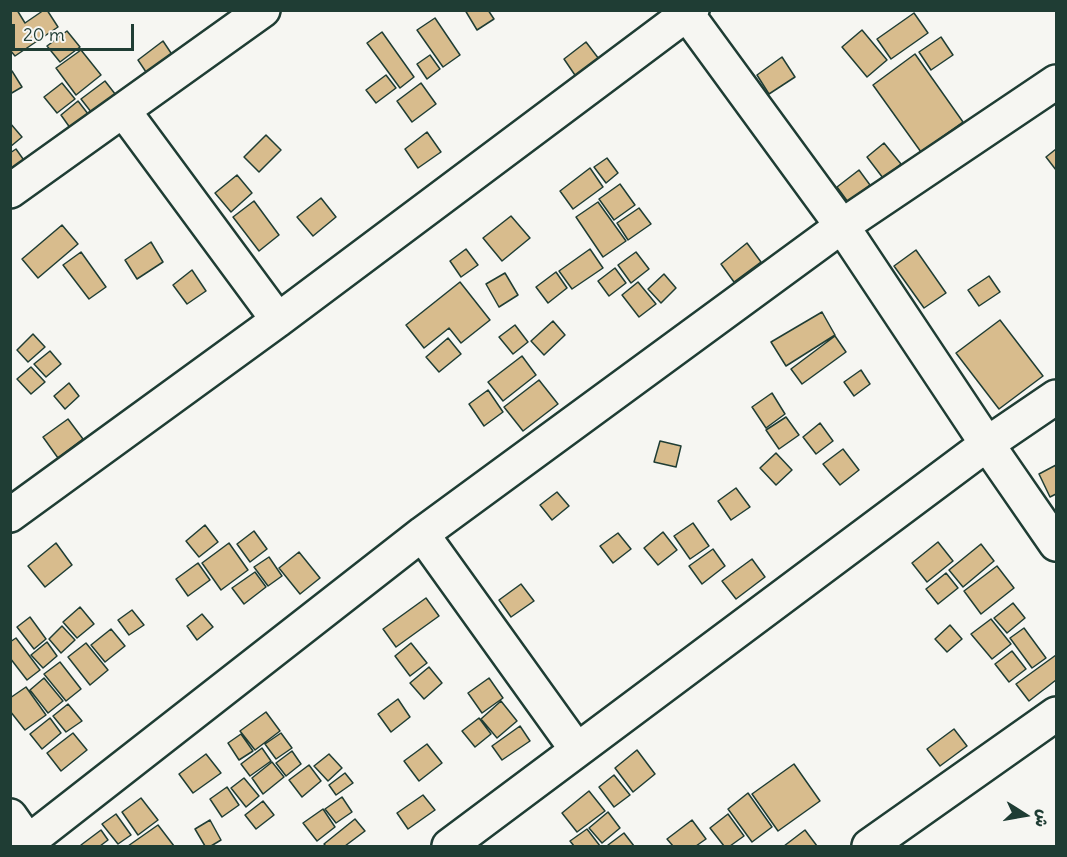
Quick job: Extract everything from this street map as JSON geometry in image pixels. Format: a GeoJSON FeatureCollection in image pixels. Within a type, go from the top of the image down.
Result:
{"type":"FeatureCollection","features":[{"type":"Feature","properties":{"kind":"street"},"geometry":{"type":"LineString","coordinates":[[10,191],[263,10]]}},
{"type":"Feature","properties":{"kind":"street"},"geometry":{"type":"LineString","coordinates":[[10,514],[278,320],[688,12],[842,226],[1056,544]]}},
{"type":"Feature","properties":{"kind":"street"},"geometry":{"type":"LineString","coordinates":[[23,835],[422,534],[842,226],[1056,82]]}},
{"type":"Feature","properties":{"kind":"street"},"geometry":{"type":"LineString","coordinates":[[123,111],[278,320]]}},
{"type":"Feature","properties":{"kind":"street"},"geometry":{"type":"LineString","coordinates":[[449,846],[987,444],[1056,397]]}},
{"type":"Feature","properties":{"kind":"street"},"geometry":{"type":"LineString","coordinates":[[422,534],[577,750]]}},
{"type":"Feature","properties":{"kind":"street"},"geometry":{"type":"LineString","coordinates":[[869,846],[1056,714]]}},
{"type":"Feature","properties":{"kind":"building"},"geometry":{"type":"Polygon","coordinates":[[[10,10],[17,10],[25,23],[47,10],[58,27],[15,56],[10,50],[10,10]]]}},
{"type":"Feature","properties":{"kind":"building"},"geometry":{"type":"Polygon","coordinates":[[[465,10],[488,10],[494,19],[477,30],[465,10]]]}},
{"type":"Feature","properties":{"kind":"building"},"geometry":{"type":"Polygon","coordinates":[[[914,13],[928,33],[891,59],[877,39],[914,13]]]}},
{"type":"Feature","properties":{"kind":"building"},"geometry":{"type":"Polygon","coordinates":[[[435,18],[460,55],[443,67],[417,30],[435,18]]]}},
{"type":"Feature","properties":{"kind":"building"},"geometry":{"type":"Polygon","coordinates":[[[862,30],[887,60],[867,77],[842,47],[862,30]]]}},
{"type":"Feature","properties":{"kind":"building"},"geometry":{"type":"Polygon","coordinates":[[[67,31],[80,47],[60,62],[47,46],[67,31]]]}},
{"type":"Feature","properties":{"kind":"building"},"geometry":{"type":"Polygon","coordinates":[[[382,32],[414,77],[400,88],[367,43],[382,32]]]}},
{"type":"Feature","properties":{"kind":"building"},"geometry":{"type":"Polygon","coordinates":[[[941,37],[953,55],[931,70],[919,52],[941,37]]]}},
{"type":"Feature","properties":{"kind":"building"},"geometry":{"type":"Polygon","coordinates":[[[163,41],[175,59],[150,78],[138,60],[163,41]]]}},
{"type":"Feature","properties":{"kind":"building"},"geometry":{"type":"Polygon","coordinates":[[[586,42],[602,63],[579,81],[564,59],[586,42]]]}},
{"type":"Feature","properties":{"kind":"building"},"geometry":{"type":"Polygon","coordinates":[[[81,50],[101,75],[76,95],[56,68],[81,50]]]}},
{"type":"Feature","properties":{"kind":"building"},"geometry":{"type":"Polygon","coordinates":[[[915,54],[963,122],[921,152],[873,85],[915,54]]]}},
{"type":"Feature","properties":{"kind":"building"},"geometry":{"type":"Polygon","coordinates":[[[430,55],[440,69],[427,79],[417,64],[430,55]]]}},
{"type":"Feature","properties":{"kind":"building"},"geometry":{"type":"Polygon","coordinates":[[[782,57],[795,77],[769,94],[757,75],[782,57]]]}},
{"type":"Feature","properties":{"kind":"building"},"geometry":{"type":"Polygon","coordinates":[[[12,71],[22,87],[10,94],[10,72],[12,71]]]}},
{"type":"Feature","properties":{"kind":"building"},"geometry":{"type":"Polygon","coordinates":[[[386,75],[396,88],[376,103],[366,90],[386,75]]]}},
{"type":"Feature","properties":{"kind":"building"},"geometry":{"type":"Polygon","coordinates":[[[105,81],[119,99],[95,117],[81,99],[105,81]]]}},
{"type":"Feature","properties":{"kind":"building"},"geometry":{"type":"Polygon","coordinates":[[[62,83],[75,99],[57,113],[44,97],[62,83]]]}},
{"type":"Feature","properties":{"kind":"building"},"geometry":{"type":"Polygon","coordinates":[[[421,83],[436,104],[412,122],[397,101],[421,83]]]}},
{"type":"Feature","properties":{"kind":"building"},"geometry":{"type":"Polygon","coordinates":[[[78,101],[92,119],[73,132],[61,115],[78,101]]]}},
{"type":"Feature","properties":{"kind":"building"},"geometry":{"type":"Polygon","coordinates":[[[10,123],[22,137],[10,147],[10,123]]]}},
{"type":"Feature","properties":{"kind":"building"},"geometry":{"type":"Polygon","coordinates":[[[427,132],[441,152],[418,168],[405,149],[427,132]]]}},
{"type":"Feature","properties":{"kind":"building"},"geometry":{"type":"Polygon","coordinates":[[[266,135],[281,150],[259,172],[244,157],[266,135]]]}},
{"type":"Feature","properties":{"kind":"building"},"geometry":{"type":"Polygon","coordinates":[[[884,143],[901,164],[883,178],[867,157],[884,143]]]}},
{"type":"Feature","properties":{"kind":"building"},"geometry":{"type":"Polygon","coordinates":[[[16,149],[28,166],[10,179],[10,153],[16,149]]]}},
{"type":"Feature","properties":{"kind":"building"},"geometry":{"type":"Polygon","coordinates":[[[1056,149],[1056,170],[1046,157],[1056,149]]]}},
{"type":"Feature","properties":{"kind":"building"},"geometry":{"type":"Polygon","coordinates":[[[607,158],[618,173],[606,183],[594,167],[607,158]]]}},
{"type":"Feature","properties":{"kind":"building"},"geometry":{"type":"Polygon","coordinates":[[[590,168],[603,187],[573,209],[560,191],[590,168]]]}},
{"type":"Feature","properties":{"kind":"building"},"geometry":{"type":"Polygon","coordinates":[[[859,170],[870,185],[848,202],[837,187],[859,170]]]}},
{"type":"Feature","properties":{"kind":"building"},"geometry":{"type":"Polygon","coordinates":[[[237,175],[252,193],[231,212],[215,193],[237,175]]]}},
{"type":"Feature","properties":{"kind":"building"},"geometry":{"type":"Polygon","coordinates":[[[620,184],[635,205],[614,220],[599,199],[620,184]]]}},
{"type":"Feature","properties":{"kind":"building"},"geometry":{"type":"Polygon","coordinates":[[[321,198],[336,217],[313,236],[297,217],[321,198]]]}},
{"type":"Feature","properties":{"kind":"building"},"geometry":{"type":"Polygon","coordinates":[[[254,201],[279,235],[259,251],[233,217],[254,201]]]}},
{"type":"Feature","properties":{"kind":"building"},"geometry":{"type":"Polygon","coordinates":[[[598,202],[626,241],[603,257],[576,217],[598,202]]]}},
{"type":"Feature","properties":{"kind":"building"},"geometry":{"type":"Polygon","coordinates":[[[639,208],[651,224],[628,240],[617,223],[639,208]]]}},
{"type":"Feature","properties":{"kind":"building"},"geometry":{"type":"Polygon","coordinates":[[[511,216],[530,238],[502,261],[483,238],[511,216]]]}},
{"type":"Feature","properties":{"kind":"building"},"geometry":{"type":"Polygon","coordinates":[[[62,225],[78,244],[38,278],[22,259],[62,225]]]}},
{"type":"Feature","properties":{"kind":"building"},"geometry":{"type":"Polygon","coordinates":[[[151,242],[163,262],[137,279],[125,260],[151,242]]]}},
{"type":"Feature","properties":{"kind":"building"},"geometry":{"type":"Polygon","coordinates":[[[747,243],[761,262],[734,282],[721,264],[747,243]]]}},
{"type":"Feature","properties":{"kind":"building"},"geometry":{"type":"Polygon","coordinates":[[[466,249],[478,265],[461,277],[450,261],[466,249]]]}},
{"type":"Feature","properties":{"kind":"building"},"geometry":{"type":"Polygon","coordinates":[[[590,249],[603,268],[572,289],[559,271],[590,249]]]}},
{"type":"Feature","properties":{"kind":"building"},"geometry":{"type":"Polygon","coordinates":[[[916,250],[946,293],[924,308],[894,266],[916,250]]]}},
{"type":"Feature","properties":{"kind":"building"},"geometry":{"type":"Polygon","coordinates":[[[81,252],[106,287],[89,299],[63,265],[81,252]]]}},
{"type":"Feature","properties":{"kind":"building"},"geometry":{"type":"Polygon","coordinates":[[[636,252],[649,269],[631,283],[618,265],[636,252]]]}},
{"type":"Feature","properties":{"kind":"building"},"geometry":{"type":"Polygon","coordinates":[[[615,268],[626,283],[609,296],[598,281],[615,268]]]}},
{"type":"Feature","properties":{"kind":"building"},"geometry":{"type":"Polygon","coordinates":[[[192,270],[206,291],[187,304],[173,285],[192,270]]]}},
{"type":"Feature","properties":{"kind":"building"},"geometry":{"type":"Polygon","coordinates":[[[556,272],[567,288],[548,303],[536,287],[556,272]]]}},
{"type":"Feature","properties":{"kind":"building"},"geometry":{"type":"Polygon","coordinates":[[[505,273],[518,295],[499,307],[486,284],[505,273]]]}},
{"type":"Feature","properties":{"kind":"building"},"geometry":{"type":"Polygon","coordinates":[[[664,274],[676,288],[661,303],[648,289],[664,274]]]}},
{"type":"Feature","properties":{"kind":"building"},"geometry":{"type":"Polygon","coordinates":[[[989,276],[1000,292],[979,306],[968,290],[989,276]]]}},
{"type":"Feature","properties":{"kind":"building"},"geometry":{"type":"Polygon","coordinates":[[[460,282],[490,320],[461,343],[449,328],[424,348],[406,325],[460,282]]]}},
{"type":"Feature","properties":{"kind":"building"},"geometry":{"type":"Polygon","coordinates":[[[638,282],[656,304],[639,317],[622,295],[638,282]]]}},
{"type":"Feature","properties":{"kind":"building"},"geometry":{"type":"Polygon","coordinates":[[[822,312],[835,335],[786,366],[771,342],[822,312]]]}},
{"type":"Feature","properties":{"kind":"building"},"geometry":{"type":"Polygon","coordinates":[[[1000,320],[1043,376],[999,409],[956,353],[1000,320]]]}},
{"type":"Feature","properties":{"kind":"building"},"geometry":{"type":"Polygon","coordinates":[[[553,321],[565,335],[544,355],[531,341],[553,321]]]}},
{"type":"Feature","properties":{"kind":"building"},"geometry":{"type":"Polygon","coordinates":[[[515,325],[528,342],[513,354],[499,337],[515,325]]]}},
{"type":"Feature","properties":{"kind":"building"},"geometry":{"type":"Polygon","coordinates":[[[33,334],[45,347],[28,362],[17,350],[33,334]]]}},
{"type":"Feature","properties":{"kind":"building"},"geometry":{"type":"Polygon","coordinates":[[[835,336],[846,352],[802,384],[791,369],[835,336]]]}},
{"type":"Feature","properties":{"kind":"building"},"geometry":{"type":"Polygon","coordinates":[[[448,338],[461,354],[439,372],[426,357],[448,338]]]}},
{"type":"Feature","properties":{"kind":"building"},"geometry":{"type":"Polygon","coordinates":[[[50,351],[61,364],[46,377],[34,364],[50,351]]]}},
{"type":"Feature","properties":{"kind":"building"},"geometry":{"type":"Polygon","coordinates":[[[522,356],[536,375],[503,401],[488,382],[522,356]]]}},
{"type":"Feature","properties":{"kind":"building"},"geometry":{"type":"Polygon","coordinates":[[[31,367],[45,382],[31,394],[17,379],[31,367]]]}},
{"type":"Feature","properties":{"kind":"building"},"geometry":{"type":"Polygon","coordinates":[[[861,370],[870,384],[854,396],[844,382],[861,370]]]}},
{"type":"Feature","properties":{"kind":"building"},"geometry":{"type":"Polygon","coordinates":[[[539,380],[558,404],[523,431],[504,407],[539,380]]]}},
{"type":"Feature","properties":{"kind":"building"},"geometry":{"type":"Polygon","coordinates":[[[69,383],[79,396],[65,409],[54,396],[69,383]]]}},
{"type":"Feature","properties":{"kind":"building"},"geometry":{"type":"Polygon","coordinates":[[[488,390],[503,412],[484,426],[469,404],[488,390]]]}},
{"type":"Feature","properties":{"kind":"building"},"geometry":{"type":"Polygon","coordinates":[[[772,393],[785,414],[766,428],[752,407],[772,393]]]}},
{"type":"Feature","properties":{"kind":"building"},"geometry":{"type":"Polygon","coordinates":[[[786,417],[799,435],[779,449],[766,430],[786,417]]]}},
{"type":"Feature","properties":{"kind":"building"},"geometry":{"type":"Polygon","coordinates":[[[68,419],[83,439],[58,458],[43,437],[68,419]]]}},
{"type":"Feature","properties":{"kind":"building"},"geometry":{"type":"Polygon","coordinates":[[[820,423],[833,441],[816,454],[803,437],[820,423]]]}},
{"type":"Feature","properties":{"kind":"building"},"geometry":{"type":"Polygon","coordinates":[[[660,441],[681,446],[676,467],[654,462],[660,441]]]}},
{"type":"Feature","properties":{"kind":"building"},"geometry":{"type":"Polygon","coordinates":[[[843,449],[859,470],[840,485],[823,464],[843,449]]]}},
{"type":"Feature","properties":{"kind":"building"},"geometry":{"type":"Polygon","coordinates":[[[776,453],[792,470],[776,485],[760,468],[776,453]]]}},
{"type":"Feature","properties":{"kind":"building"},"geometry":{"type":"Polygon","coordinates":[[[1056,465],[1056,494],[1050,497],[1039,474],[1056,465]]]}},
{"type":"Feature","properties":{"kind":"building"},"geometry":{"type":"Polygon","coordinates":[[[736,488],[750,507],[731,520],[718,501],[736,488]]]}},
{"type":"Feature","properties":{"kind":"building"},"geometry":{"type":"Polygon","coordinates":[[[557,492],[569,506],[552,520],[540,505],[557,492]]]}},
{"type":"Feature","properties":{"kind":"building"},"geometry":{"type":"Polygon","coordinates":[[[693,523],[709,546],[690,559],[674,536],[693,523]]]}},
{"type":"Feature","properties":{"kind":"building"},"geometry":{"type":"Polygon","coordinates":[[[205,525],[218,542],[199,557],[186,541],[205,525]]]}},
{"type":"Feature","properties":{"kind":"building"},"geometry":{"type":"Polygon","coordinates":[[[254,531],[267,549],[250,562],[237,544],[254,531]]]}},
{"type":"Feature","properties":{"kind":"building"},"geometry":{"type":"Polygon","coordinates":[[[663,532],[677,550],[658,565],[644,548],[663,532]]]}},
{"type":"Feature","properties":{"kind":"building"},"geometry":{"type":"Polygon","coordinates":[[[618,533],[631,549],[613,563],[600,546],[618,533]]]}},
{"type":"Feature","properties":{"kind":"building"},"geometry":{"type":"Polygon","coordinates":[[[938,542],[953,561],[927,582],[912,563],[938,542]]]}},
{"type":"Feature","properties":{"kind":"building"},"geometry":{"type":"Polygon","coordinates":[[[56,543],[72,565],[45,587],[28,566],[56,543]]]}},
{"type":"Feature","properties":{"kind":"building"},"geometry":{"type":"Polygon","coordinates":[[[229,543],[248,570],[221,590],[202,563],[229,543]]]}},
{"type":"Feature","properties":{"kind":"building"},"geometry":{"type":"Polygon","coordinates":[[[981,544],[994,561],[963,587],[949,570],[981,544]]]}},
{"type":"Feature","properties":{"kind":"building"},"geometry":{"type":"Polygon","coordinates":[[[713,549],[725,566],[702,584],[689,566],[713,549]]]}},
{"type":"Feature","properties":{"kind":"building"},"geometry":{"type":"Polygon","coordinates":[[[299,552],[320,578],[300,594],[279,568],[299,552]]]}},
{"type":"Feature","properties":{"kind":"building"},"geometry":{"type":"Polygon","coordinates":[[[269,557],[282,576],[268,586],[254,567],[269,557]]]}},
{"type":"Feature","properties":{"kind":"building"},"geometry":{"type":"Polygon","coordinates":[[[752,559],[765,577],[736,599],[722,581],[752,559]]]}},
{"type":"Feature","properties":{"kind":"building"},"geometry":{"type":"Polygon","coordinates":[[[198,563],[210,580],[188,596],[176,579],[198,563]]]}},
{"type":"Feature","properties":{"kind":"building"},"geometry":{"type":"Polygon","coordinates":[[[997,566],[1014,588],[981,614],[964,591],[997,566]]]}},
{"type":"Feature","properties":{"kind":"building"},"geometry":{"type":"Polygon","coordinates":[[[255,572],[266,587],[244,604],[232,588],[255,572]]]}},
{"type":"Feature","properties":{"kind":"building"},"geometry":{"type":"Polygon","coordinates":[[[946,573],[958,588],[938,604],[926,589],[946,573]]]}},
{"type":"Feature","properties":{"kind":"building"},"geometry":{"type":"Polygon","coordinates":[[[521,584],[534,601],[511,617],[499,600],[521,584]]]}},
{"type":"Feature","properties":{"kind":"building"},"geometry":{"type":"Polygon","coordinates":[[[426,598],[439,616],[396,647],[383,629],[426,598]]]}},
{"type":"Feature","properties":{"kind":"building"},"geometry":{"type":"Polygon","coordinates":[[[1013,603],[1025,618],[1007,633],[994,618],[1013,603]]]}},
{"type":"Feature","properties":{"kind":"building"},"geometry":{"type":"Polygon","coordinates":[[[80,607],[94,624],[77,638],[63,622],[80,607]]]}},
{"type":"Feature","properties":{"kind":"building"},"geometry":{"type":"Polygon","coordinates":[[[132,610],[144,625],[129,635],[118,620],[132,610]]]}},
{"type":"Feature","properties":{"kind":"building"},"geometry":{"type":"Polygon","coordinates":[[[202,614],[213,627],[197,640],[187,626],[202,614]]]}},
{"type":"Feature","properties":{"kind":"building"},"geometry":{"type":"Polygon","coordinates":[[[30,617],[46,639],[34,649],[17,627],[30,617]]]}},
{"type":"Feature","properties":{"kind":"building"},"geometry":{"type":"Polygon","coordinates":[[[991,619],[1011,644],[992,659],[971,634],[991,619]]]}},
{"type":"Feature","properties":{"kind":"building"},"geometry":{"type":"Polygon","coordinates":[[[950,625],[962,639],[947,652],[935,639],[950,625]]]}},
{"type":"Feature","properties":{"kind":"building"},"geometry":{"type":"Polygon","coordinates":[[[62,626],[75,640],[61,653],[49,639],[62,626]]]}},
{"type":"Feature","properties":{"kind":"building"},"geometry":{"type":"Polygon","coordinates":[[[1024,628],[1046,658],[1032,668],[1010,638],[1024,628]]]}},
{"type":"Feature","properties":{"kind":"building"},"geometry":{"type":"Polygon","coordinates":[[[111,629],[125,646],[105,662],[91,645],[111,629]]]}},
{"type":"Feature","properties":{"kind":"building"},"geometry":{"type":"Polygon","coordinates":[[[16,638],[40,670],[27,680],[10,658],[10,642],[16,638]]]}},
{"type":"Feature","properties":{"kind":"building"},"geometry":{"type":"Polygon","coordinates":[[[47,642],[57,656],[43,668],[31,655],[47,642]]]}},
{"type":"Feature","properties":{"kind":"building"},"geometry":{"type":"Polygon","coordinates":[[[86,643],[108,670],[90,685],[68,657],[86,643]]]}},
{"type":"Feature","properties":{"kind":"building"},"geometry":{"type":"Polygon","coordinates":[[[411,643],[427,663],[410,676],[395,656],[411,643]]]}},
{"type":"Feature","properties":{"kind":"building"},"geometry":{"type":"Polygon","coordinates":[[[1012,651],[1026,669],[1009,682],[995,664],[1012,651]]]}},
{"type":"Feature","properties":{"kind":"building"},"geometry":{"type":"Polygon","coordinates":[[[1056,655],[1056,680],[1029,701],[1016,684],[1056,655]]]}},
{"type":"Feature","properties":{"kind":"building"},"geometry":{"type":"Polygon","coordinates":[[[60,662],[81,689],[66,701],[44,674],[60,662]]]}},
{"type":"Feature","properties":{"kind":"building"},"geometry":{"type":"Polygon","coordinates":[[[429,667],[442,683],[424,699],[410,683],[429,667]]]}},
{"type":"Feature","properties":{"kind":"building"},"geometry":{"type":"Polygon","coordinates":[[[44,678],[63,701],[48,713],[30,690],[44,678]]]}},
{"type":"Feature","properties":{"kind":"building"},"geometry":{"type":"Polygon","coordinates":[[[489,678],[503,698],[482,713],[468,693],[489,678]]]}},
{"type":"Feature","properties":{"kind":"building"},"geometry":{"type":"Polygon","coordinates":[[[26,687],[46,715],[25,730],[10,711],[10,698],[26,687]]]}},
{"type":"Feature","properties":{"kind":"building"},"geometry":{"type":"Polygon","coordinates":[[[398,699],[410,717],[391,732],[378,714],[398,699]]]}},
{"type":"Feature","properties":{"kind":"building"},"geometry":{"type":"Polygon","coordinates":[[[501,701],[517,721],[497,738],[481,719],[501,701]]]}},
{"type":"Feature","properties":{"kind":"building"},"geometry":{"type":"Polygon","coordinates":[[[68,704],[82,721],[66,732],[53,716],[68,704]]]}},
{"type":"Feature","properties":{"kind":"building"},"geometry":{"type":"Polygon","coordinates":[[[266,712],[280,731],[255,750],[240,731],[266,712]]]}},
{"type":"Feature","properties":{"kind":"building"},"geometry":{"type":"Polygon","coordinates":[[[50,718],[61,733],[42,749],[30,734],[50,718]]]}},
{"type":"Feature","properties":{"kind":"building"},"geometry":{"type":"Polygon","coordinates":[[[479,718],[491,734],[475,747],[462,731],[479,718]]]}},
{"type":"Feature","properties":{"kind":"building"},"geometry":{"type":"Polygon","coordinates":[[[520,726],[530,741],[502,760],[492,746],[520,726]]]}},
{"type":"Feature","properties":{"kind":"building"},"geometry":{"type":"Polygon","coordinates":[[[954,729],[967,746],[940,766],[927,749],[954,729]]]}},
{"type":"Feature","properties":{"kind":"building"},"geometry":{"type":"Polygon","coordinates":[[[73,733],[87,750],[61,771],[47,753],[73,733]]]}},
{"type":"Feature","properties":{"kind":"building"},"geometry":{"type":"Polygon","coordinates":[[[281,733],[292,748],[276,759],[265,744],[281,733]]]}},
{"type":"Feature","properties":{"kind":"building"},"geometry":{"type":"Polygon","coordinates":[[[241,734],[253,751],[239,760],[228,743],[241,734]]]}},
{"type":"Feature","properties":{"kind":"building"},"geometry":{"type":"Polygon","coordinates":[[[427,744],[442,763],[419,781],[404,761],[427,744]]]}},
{"type":"Feature","properties":{"kind":"building"},"geometry":{"type":"Polygon","coordinates":[[[262,748],[271,761],[250,776],[241,764],[262,748]]]}},
{"type":"Feature","properties":{"kind":"building"},"geometry":{"type":"Polygon","coordinates":[[[637,750],[655,774],[633,792],[615,768],[637,750]]]}},
{"type":"Feature","properties":{"kind":"building"},"geometry":{"type":"Polygon","coordinates":[[[292,751],[301,764],[286,776],[276,763],[292,751]]]}},
{"type":"Feature","properties":{"kind":"building"},"geometry":{"type":"Polygon","coordinates":[[[206,754],[221,773],[193,793],[179,774],[206,754]]]}},
{"type":"Feature","properties":{"kind":"building"},"geometry":{"type":"Polygon","coordinates":[[[329,754],[342,768],[328,781],[314,766],[329,754]]]}},
{"type":"Feature","properties":{"kind":"building"},"geometry":{"type":"Polygon","coordinates":[[[272,762],[284,777],[263,794],[252,778],[272,762]]]}},
{"type":"Feature","properties":{"kind":"building"},"geometry":{"type":"Polygon","coordinates":[[[794,764],[820,801],[778,831],[752,794],[794,764]]]}},
{"type":"Feature","properties":{"kind":"building"},"geometry":{"type":"Polygon","coordinates":[[[309,765],[321,781],[302,797],[289,780],[309,765]]]}},
{"type":"Feature","properties":{"kind":"building"},"geometry":{"type":"Polygon","coordinates":[[[345,773],[353,783],[336,795],[329,785],[345,773]]]}},
{"type":"Feature","properties":{"kind":"building"},"geometry":{"type":"Polygon","coordinates":[[[614,775],[630,795],[614,807],[599,787],[614,775]]]}},
{"type":"Feature","properties":{"kind":"building"},"geometry":{"type":"Polygon","coordinates":[[[244,778],[259,796],[246,807],[231,788],[244,778]]]}},
{"type":"Feature","properties":{"kind":"building"},"geometry":{"type":"Polygon","coordinates":[[[227,787],[239,805],[222,817],[210,799],[227,787]]]}},
{"type":"Feature","properties":{"kind":"building"},"geometry":{"type":"Polygon","coordinates":[[[589,791],[605,811],[577,832],[562,813],[589,791]]]}},
{"type":"Feature","properties":{"kind":"building"},"geometry":{"type":"Polygon","coordinates":[[[748,793],[772,827],[752,842],[728,809],[748,793]]]}},
{"type":"Feature","properties":{"kind":"building"},"geometry":{"type":"Polygon","coordinates":[[[423,795],[435,810],[408,829],[397,813],[423,795]]]}},
{"type":"Feature","properties":{"kind":"building"},"geometry":{"type":"Polygon","coordinates":[[[342,797],[352,812],[336,823],[325,809],[342,797]]]}},
{"type":"Feature","properties":{"kind":"building"},"geometry":{"type":"Polygon","coordinates":[[[141,798],[158,820],[138,835],[122,812],[141,798]]]}},
{"type":"Feature","properties":{"kind":"building"},"geometry":{"type":"Polygon","coordinates":[[[263,801],[274,815],[256,829],[245,815],[263,801]]]}},
{"type":"Feature","properties":{"kind":"building"},"geometry":{"type":"Polygon","coordinates":[[[323,809],[335,827],[317,841],[303,823],[323,809]]]}},
{"type":"Feature","properties":{"kind":"building"},"geometry":{"type":"Polygon","coordinates":[[[608,812],[620,828],[602,843],[589,828],[608,812]]]}},
{"type":"Feature","properties":{"kind":"building"},"geometry":{"type":"Polygon","coordinates":[[[116,814],[131,835],[118,844],[102,824],[116,814]]]}},
{"type":"Feature","properties":{"kind":"building"},"geometry":{"type":"Polygon","coordinates":[[[728,814],[744,836],[730,846],[724,846],[710,828],[728,814]]]}},
{"type":"Feature","properties":{"kind":"building"},"geometry":{"type":"Polygon","coordinates":[[[355,819],[365,831],[345,846],[326,846],[324,844],[355,819]]]}},
{"type":"Feature","properties":{"kind":"building"},"geometry":{"type":"Polygon","coordinates":[[[210,820],[221,840],[211,846],[205,846],[195,829],[210,820]]]}},
{"type":"Feature","properties":{"kind":"building"},"geometry":{"type":"Polygon","coordinates":[[[692,820],[706,839],[696,846],[673,846],[667,839],[692,820]]]}},
{"type":"Feature","properties":{"kind":"building"},"geometry":{"type":"Polygon","coordinates":[[[158,825],[174,846],[128,846],[158,825]]]}},
{"type":"Feature","properties":{"kind":"building"},"geometry":{"type":"Polygon","coordinates":[[[587,829],[600,846],[574,846],[570,841],[587,829]]]}},
{"type":"Feature","properties":{"kind":"building"},"geometry":{"type":"Polygon","coordinates":[[[101,830],[108,840],[100,846],[81,845],[101,830]]]}},
{"type":"Feature","properties":{"kind":"building"},"geometry":{"type":"Polygon","coordinates":[[[805,830],[817,846],[784,846],[805,830]]]}},
{"type":"Feature","properties":{"kind":"building"},"geometry":{"type":"Polygon","coordinates":[[[624,833],[634,846],[608,845],[624,833]]]}}]}
